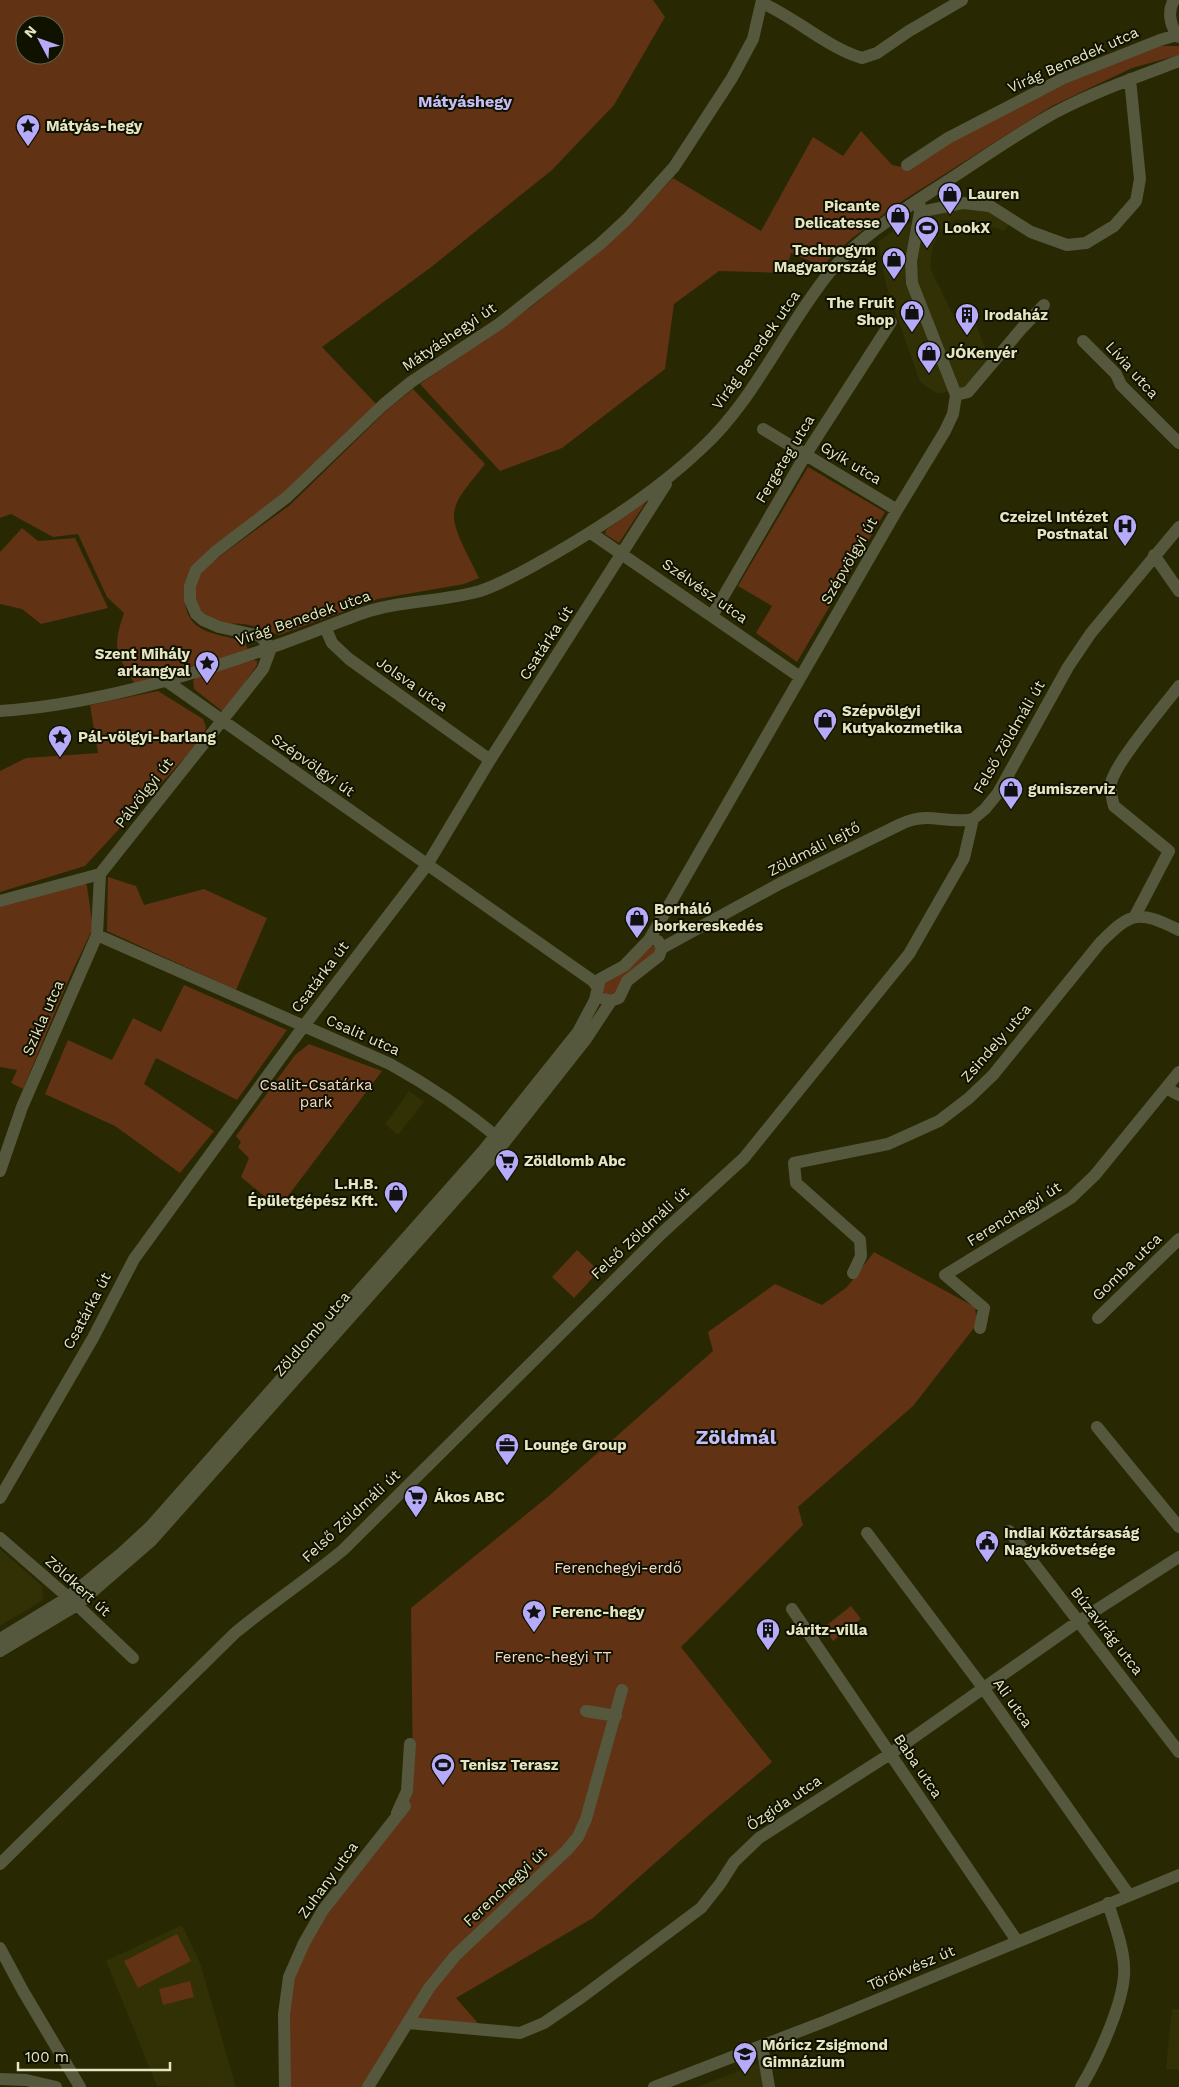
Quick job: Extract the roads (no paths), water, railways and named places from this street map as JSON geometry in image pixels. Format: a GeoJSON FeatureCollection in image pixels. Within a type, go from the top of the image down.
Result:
{"type":"FeatureCollection","features":[{"type":"Feature","properties":{"kind":"street"},"geometry":{"type":"LineString","coordinates":[[762,2],[782,12],[846,52],[862,58],[878,53],[962,0]]}},
{"type":"Feature","properties":{"kind":"street"},"geometry":{"type":"LineString","coordinates":[[1174,0],[1169,9],[1178,36]]}},
{"type":"Feature","properties":{"kind":"street","name":"Mátyáshegyi út"},"geometry":{"type":"LineString","coordinates":[[271,648],[260,636],[219,627],[203,620],[196,614],[190,600],[190,593],[196,570],[215,552],[287,497],[373,415],[411,382],[499,324],[600,244],[627,219],[674,167],[732,78],[753,39],[762,2]]}},
{"type":"Feature","properties":{"kind":"street","name":"Virág Benedek utca"},"geometry":{"type":"LineString","coordinates":[[907,165],[948,138],[1064,78],[1160,40],[1178,36]]}},
{"type":"Feature","properties":{"kind":"street"},"geometry":{"type":"LineString","coordinates":[[1044,305],[968,392],[956,395],[912,283],[911,261],[919,206],[963,203],[990,206],[1031,232],[1067,245],[1086,243],[1114,226],[1136,201],[1140,178],[1130,79],[1179,61]]}},
{"type":"Feature","properties":{"kind":"street","name":"Virág Benedek utca"},"geometry":{"type":"LineString","coordinates":[[165,680],[271,648],[369,611],[482,590],[508,579],[591,533],[670,478],[706,446],[736,412],[827,276],[858,244],[919,206],[1056,112],[1130,79]]}},
{"type":"Feature","properties":{"kind":"street","name":"Fergeteg utca"},"geometry":{"type":"LineString","coordinates":[[712,616],[806,454],[892,322]]}},
{"type":"Feature","properties":{"kind":"street","name":"Lívia utca"},"geometry":{"type":"LineString","coordinates":[[1082,341],[1116,374],[1121,385],[1179,443]]}},
{"type":"Feature","properties":{"kind":"street","name":"Szépvölgyi út"},"geometry":{"type":"LineString","coordinates":[[611,1001],[622,994],[627,980],[659,956],[657,943],[667,907],[897,510],[945,431],[953,414],[956,395]]}},
{"type":"Feature","properties":{"kind":"street","name":"Gyík utca"},"geometry":{"type":"LineString","coordinates":[[763,429],[897,510]]}},
{"type":"Feature","properties":{"kind":"street","name":"Csatárka út"},"geometry":{"type":"LineString","coordinates":[[0,1498],[93,1338],[134,1259],[303,1027],[427,865],[490,760],[670,478]]}},
{"type":"Feature","properties":{"kind":"street","name":"Felső Zöldmáli út"},"geometry":{"type":"LineString","coordinates":[[0,1864],[235,1633],[268,1606],[307,1580],[343,1550],[661,1234],[744,1158],[910,954],[964,858],[973,819],[985,809],[998,793],[1068,666],[1091,633],[1179,527]]}},
{"type":"Feature","properties":{"kind":"street","name":"Szélvész utca"},"geometry":{"type":"LineString","coordinates":[[591,533],[800,677]]}},
{"type":"Feature","properties":{"kind":"street"},"geometry":{"type":"LineString","coordinates":[[1154,555],[1179,591]]}},
{"type":"Feature","properties":{"kind":"street","name":"Jolsva utca"},"geometry":{"type":"LineString","coordinates":[[325,627],[332,643],[349,660],[490,760]]}},
{"type":"Feature","properties":{"kind":"street","name":"Pálvölgyi út"},"geometry":{"type":"LineString","coordinates":[[100,874],[263,670],[271,648]]}},
{"type":"Feature","properties":{"kind":"street"},"geometry":{"type":"LineString","coordinates":[[0,711],[61,703],[118,692],[165,680]]}},
{"type":"Feature","properties":{"kind":"street","name":"Szépvölgyi út"},"geometry":{"type":"LineString","coordinates":[[165,680],[580,973],[596,978],[599,985],[637,954],[657,943]]}},
{"type":"Feature","properties":{"kind":"street","name":"Zsindely utca"},"geometry":{"type":"LineString","coordinates":[[853,1273],[861,1256],[860,1240],[796,1183],[794,1163],[888,1144],[938,1121],[969,1098],[993,1076],[1100,943],[1118,926],[1135,916],[1169,852],[1114,806],[1111,796],[1111,782],[1124,758],[1179,686]]}},
{"type":"Feature","properties":{"kind":"street","name":"Zöldmáli lejtő"},"geometry":{"type":"LineString","coordinates":[[657,943],[677,940],[781,883],[911,820],[925,818],[962,822],[973,819]]}},
{"type":"Feature","properties":{"kind":"street"},"geometry":{"type":"LineString","coordinates":[[0,901],[100,874]]}},
{"type":"Feature","properties":{"kind":"street","name":"Szikla utca"},"geometry":{"type":"LineString","coordinates":[[0,1171],[22,1107],[97,935],[100,874]]}},
{"type":"Feature","properties":{"kind":"street"},"geometry":{"type":"LineString","coordinates":[[1135,916],[1158,920],[1179,930]]}},
{"type":"Feature","properties":{"kind":"street","name":"Csalit utca"},"geometry":{"type":"LineString","coordinates":[[97,935],[303,1027],[362,1051],[428,1085],[470,1114],[500,1139]]}},
{"type":"Feature","properties":{"kind":"street"},"geometry":{"type":"LineString","coordinates":[[599,985],[602,998],[611,1001]]}},
{"type":"Feature","properties":{"kind":"street","name":"Zöldlomb utca"},"geometry":{"type":"LineString","coordinates":[[500,1139],[589,1015],[599,985]]}},
{"type":"Feature","properties":{"kind":"street","name":"Zöldlomb utca"},"geometry":{"type":"LineString","coordinates":[[0,1651],[72,1601],[151,1526],[392,1254],[500,1139],[586,1039],[611,1001]]}},
{"type":"Feature","properties":{"kind":"street","name":"Ferenchegyi út"},"geometry":{"type":"LineString","coordinates":[[980,1328],[984,1308],[945,1275],[1071,1198],[1095,1175],[1179,1072]]}},
{"type":"Feature","properties":{"kind":"street"},"geometry":{"type":"LineString","coordinates":[[1166,1088],[1179,1095]]}},
{"type":"Feature","properties":{"kind":"street","name":"Gomba utca"},"geometry":{"type":"LineString","coordinates":[[1098,1318],[1179,1239]]}},
{"type":"Feature","properties":{"kind":"street"},"geometry":{"type":"LineString","coordinates":[[1097,1427],[1179,1527]]}},
{"type":"Feature","properties":{"kind":"street","name":"Búzavirág utca"},"geometry":{"type":"LineString","coordinates":[[1009,1531],[1179,1752]]}},
{"type":"Feature","properties":{"kind":"street","name":"Ali utca"},"geometry":{"type":"LineString","coordinates":[[867,1533],[984,1689],[1129,1895]]}},
{"type":"Feature","properties":{"kind":"street","name":"Zöldkert út"},"geometry":{"type":"LineString","coordinates":[[0,1538],[133,1658]]}},
{"type":"Feature","properties":{"kind":"street","name":"Őzgida utca"},"geometry":{"type":"LineString","coordinates":[[408,2024],[520,2033],[544,2023],[701,1908],[734,1862],[759,1838],[890,1754],[1079,1621],[1179,1557]]}},
{"type":"Feature","properties":{"kind":"street","name":"Zöldlomb utca"},"geometry":{"type":"LineString","coordinates":[[0,1639],[72,1601]]}},
{"type":"Feature","properties":{"kind":"street","name":"Baba utca"},"geometry":{"type":"LineString","coordinates":[[792,1609],[1017,1941]]}},
{"type":"Feature","properties":{"kind":"street","name":"Ferenchegyi út"},"geometry":{"type":"LineString","coordinates":[[368,2087],[429,1988],[455,1956],[567,1850],[578,1836],[586,1819],[622,1690]]}},
{"type":"Feature","properties":{"kind":"street"},"geometry":{"type":"LineString","coordinates":[[586,1711],[616,1716]]}},
{"type":"Feature","properties":{"kind":"street","name":"Zuhany utca"},"geometry":{"type":"LineString","coordinates":[[285,2087],[284,2014],[289,1977],[304,1943],[323,1910],[400,1811],[407,1791],[410,1744]]}},
{"type":"Feature","properties":{"kind":"street","name":"Törökvész út"},"geometry":{"type":"LineString","coordinates":[[654,2087],[762,2046],[1179,1875]]}},
{"type":"Feature","properties":{"kind":"street"},"geometry":{"type":"LineString","coordinates":[[1081,2087],[1096,2059],[1111,2023],[1123,1975],[1124,1966],[1108,1903]]}},
{"type":"Feature","properties":{"kind":"street"},"geometry":{"type":"LineString","coordinates":[[0,1948],[22,1991],[80,2087]]}},
{"type":"Feature","properties":{"kind":"street"},"geometry":{"type":"LineString","coordinates":[[762,2046],[769,2087]]}},
{"type":"Feature","properties":{"kind":"street"},"geometry":{"type":"LineString","coordinates":[[0,2079],[20,2080],[56,2087]]}},
{"type":"Feature","properties":{"kind":"place","name":"Mátyás-hegy"},"geometry":{"type":"Point","coordinates":[28,147]}},
{"type":"Feature","properties":{"kind":"place","name":"Lauren"},"geometry":{"type":"Point","coordinates":[950,215]}},
{"type":"Feature","properties":{"kind":"place","name":"Picante Delicatesse"},"geometry":{"type":"Point","coordinates":[898,236]}},
{"type":"Feature","properties":{"kind":"place","name":"LookX"},"geometry":{"type":"Point","coordinates":[927,249]}},
{"type":"Feature","properties":{"kind":"place","name":"Technogym Magyarország"},"geometry":{"type":"Point","coordinates":[894,280]}},
{"type":"Feature","properties":{"kind":"place","name":"The Fruit Shop"},"geometry":{"type":"Point","coordinates":[912,333]}},
{"type":"Feature","properties":{"kind":"place","name":"Irodaház"},"geometry":{"type":"Point","coordinates":[967,336]}},
{"type":"Feature","properties":{"kind":"place","name":"JÓKenyér"},"geometry":{"type":"Point","coordinates":[929,374]}},
{"type":"Feature","properties":{"kind":"place","name":"Czeizel Intézet Postnatal"},"geometry":{"type":"Point","coordinates":[1125,547]}},
{"type":"Feature","properties":{"kind":"place","name":"Szent Mihály arkangyal"},"geometry":{"type":"Point","coordinates":[207,684]}},
{"type":"Feature","properties":{"kind":"place","name":"Szépvölgyi Kutyakozmetika"},"geometry":{"type":"Point","coordinates":[825,741]}},
{"type":"Feature","properties":{"kind":"place","name":"Pál-völgyi-barlang"},"geometry":{"type":"Point","coordinates":[60,758]}},
{"type":"Feature","properties":{"kind":"place","name":"gumiszerviz"},"geometry":{"type":"Point","coordinates":[1011,810]}},
{"type":"Feature","properties":{"kind":"place","name":"Borháló borkereskedés"},"geometry":{"type":"Point","coordinates":[637,939]}},
{"type":"Feature","properties":{"kind":"place","name":"Zöldlomb Abc"},"geometry":{"type":"Point","coordinates":[507,1182]}},
{"type":"Feature","properties":{"kind":"place","name":"L.H.B. Épületgépész Kft."},"geometry":{"type":"Point","coordinates":[396,1214]}},
{"type":"Feature","properties":{"kind":"place","name":"Lounge Group"},"geometry":{"type":"Point","coordinates":[507,1466]}},
{"type":"Feature","properties":{"kind":"place","name":"Ákos ABC"},"geometry":{"type":"Point","coordinates":[416,1518]}},
{"type":"Feature","properties":{"kind":"place","name":"Indiai Köztársaság Nagykövetsége"},"geometry":{"type":"Point","coordinates":[987,1563]}},
{"type":"Feature","properties":{"kind":"place","name":"Ferenc-hegy"},"geometry":{"type":"Point","coordinates":[534,1633]}},
{"type":"Feature","properties":{"kind":"place","name":"Járitz-villa"},"geometry":{"type":"Point","coordinates":[768,1651]}},
{"type":"Feature","properties":{"kind":"place","name":"Tenisz Terasz"},"geometry":{"type":"Point","coordinates":[443,1786]}},
{"type":"Feature","properties":{"kind":"place","name":"Móricz Zsigmond Gimnázium"},"geometry":{"type":"Point","coordinates":[745,2075]}},
{"type":"Feature","properties":{"kind":"district","name":"Mátyáshegy"},"geometry":{"type":"Point","coordinates":[465,101]}},
{"type":"Feature","properties":{"kind":"district","name":"Zöldmál"},"geometry":{"type":"Point","coordinates":[736,1437]}},
{"type":"Feature","properties":{"kind":"park label","name":"Csalit-Csatárka park"},"geometry":{"type":"Point","coordinates":[316,1094]}},
{"type":"Feature","properties":{"kind":"park label","name":"Ferenchegyi-erdő"},"geometry":{"type":"Point","coordinates":[618,1568]}},
{"type":"Feature","properties":{"kind":"park label","name":"Ferenc-hegyi TT"},"geometry":{"type":"Point","coordinates":[553,1657]}}]}
